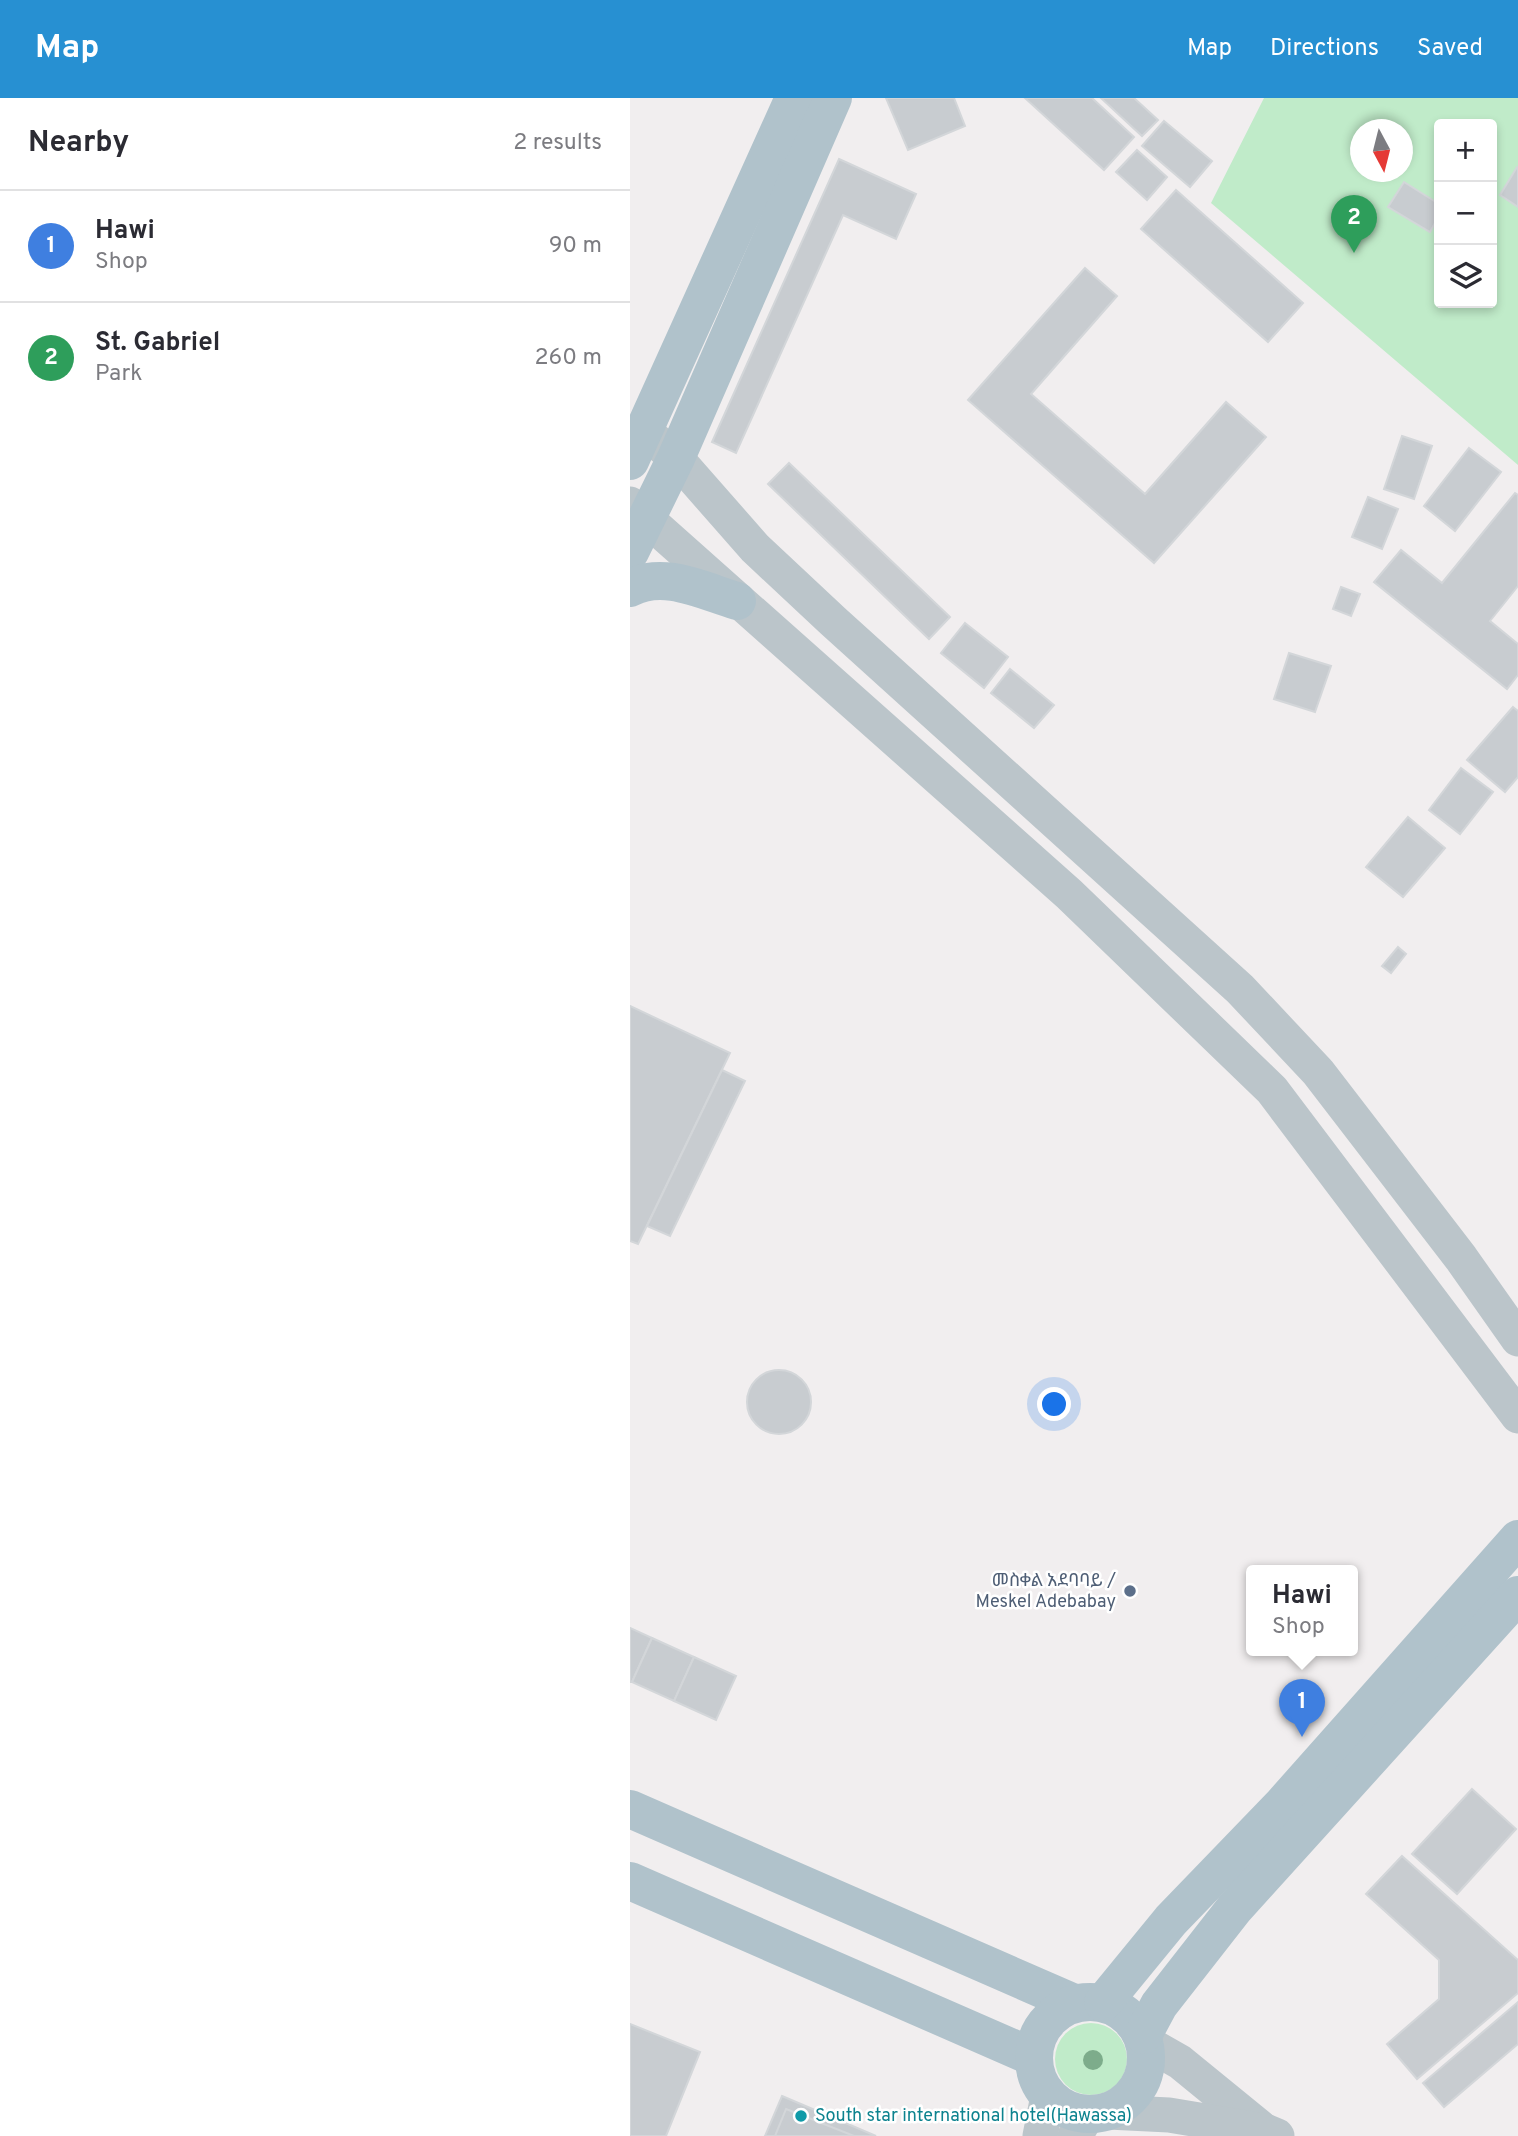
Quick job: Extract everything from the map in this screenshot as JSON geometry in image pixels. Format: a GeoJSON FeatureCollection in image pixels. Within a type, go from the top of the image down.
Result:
{"type":"FeatureCollection","features":[{"type":"Feature","properties":{"kind":"main road"},"geometry":{"type":"LineString","coordinates":[[637,446],[794,98]]}},
{"type":"Feature","properties":{"kind":"main road"},"geometry":{"type":"LineString","coordinates":[[630,552],[638,511],[676,458],[833,98]]}},
{"type":"Feature","properties":{"kind":"main road"},"geometry":{"type":"LineString","coordinates":[[630,588],[652,581],[667,580],[737,601]]}},
{"type":"Feature","properties":{"kind":"main road"},"geometry":{"type":"LineString","coordinates":[[630,1809],[1089,2003],[1127,2014],[1144,2038],[1146,2071],[1139,2088],[1125,2102],[1090,2121],[1048,2096],[1036,2074],[1033,2057],[1041,2029],[1056,2013],[1089,2003],[1171,1920],[1281,1806],[1518,1539]]}},
{"type":"Feature","properties":{"kind":"main road"},"geometry":{"type":"LineString","coordinates":[[1144,2038],[1159,2005],[1234,1909],[1518,1595]]}},
{"type":"Feature","properties":{"kind":"main road"},"geometry":{"type":"LineString","coordinates":[[630,1881],[1033,2057]]}},
{"type":"Feature","properties":{"kind":"street"},"geometry":{"type":"LineString","coordinates":[[637,446],[676,458],[755,548],[1240,989],[1318,1072],[1461,1258],[1518,1339]]}},
{"type":"Feature","properties":{"kind":"street"},"geometry":{"type":"LineString","coordinates":[[638,511],[1069,894],[1272,1090],[1518,1416]]}},
{"type":"Feature","properties":{"kind":"street"},"geometry":{"type":"LineString","coordinates":[[1144,2038],[1180,2062],[1271,2134]]}},
{"type":"Feature","properties":{"kind":"street"},"geometry":{"type":"LineString","coordinates":[[1040,2136],[1048,2096]]}},
{"type":"Feature","properties":{"kind":"street"},"geometry":{"type":"LineString","coordinates":[[1090,2121],[1169,2115],[1271,2134]]}},
{"type":"Feature","properties":{"kind":"green space"},"geometry":{"type":"Polygon","coordinates":[[[1264,98],[1518,98],[1518,465],[1211,203],[1264,98]]]}},
{"type":"Feature","properties":{"kind":"green space"},"geometry":{"type":"Polygon","coordinates":[[[1091,2023],[1111,2029],[1121,2039],[1127,2059],[1121,2079],[1111,2089],[1091,2095],[1071,2089],[1061,2079],[1055,2059],[1061,2039],[1071,2029],[1091,2023]]]}},
{"type":"Feature","properties":{"kind":"building"},"geometry":{"type":"Polygon","coordinates":[[[886,98],[954,98],[965,126],[908,150],[886,98]]]}},
{"type":"Feature","properties":{"kind":"building"},"geometry":{"type":"Polygon","coordinates":[[[1025,98],[1092,98],[1134,137],[1104,170],[1025,98]]]}},
{"type":"Feature","properties":{"kind":"building"},"geometry":{"type":"Polygon","coordinates":[[[1101,98],[1134,98],[1158,120],[1142,136],[1101,98]]]}},
{"type":"Feature","properties":{"kind":"building"},"geometry":{"type":"Polygon","coordinates":[[[1164,121],[1212,161],[1190,187],[1142,146],[1164,121]]]}},
{"type":"Feature","properties":{"kind":"building"},"geometry":{"type":"Polygon","coordinates":[[[1137,150],[1167,177],[1147,200],[1116,172],[1137,150]]]}},
{"type":"Feature","properties":{"kind":"building"},"geometry":{"type":"Polygon","coordinates":[[[839,159],[916,194],[896,239],[843,215],[736,453],[712,442],[839,159]]]}},
{"type":"Feature","properties":{"kind":"building"},"geometry":{"type":"Polygon","coordinates":[[[1518,168],[1518,207],[1500,195],[1518,168]]]}},
{"type":"Feature","properties":{"kind":"building"},"geometry":{"type":"Polygon","coordinates":[[[1404,182],[1434,201],[1434,225],[1430,232],[1388,207],[1404,182]]]}},
{"type":"Feature","properties":{"kind":"building"},"geometry":{"type":"Polygon","coordinates":[[[1176,190],[1303,303],[1268,342],[1141,229],[1176,190]]]}},
{"type":"Feature","properties":{"kind":"building"},"geometry":{"type":"Polygon","coordinates":[[[1085,268],[1117,296],[1031,394],[1145,494],[1226,402],[1266,437],[1154,563],[968,400],[1085,268]]]}},
{"type":"Feature","properties":{"kind":"building"},"geometry":{"type":"Polygon","coordinates":[[[1402,436],[1432,446],[1414,499],[1384,489],[1402,436]]]}},
{"type":"Feature","properties":{"kind":"building"},"geometry":{"type":"Polygon","coordinates":[[[1469,448],[1501,472],[1455,531],[1424,506],[1469,448]]]}},
{"type":"Feature","properties":{"kind":"building"},"geometry":{"type":"Polygon","coordinates":[[[789,463],[950,617],[929,639],[768,484],[789,463]]]}},
{"type":"Feature","properties":{"kind":"building"},"geometry":{"type":"Polygon","coordinates":[[[1515,493],[1518,495],[1518,586],[1490,621],[1518,644],[1518,675],[1507,689],[1374,582],[1401,550],[1442,583],[1515,493]]]}},
{"type":"Feature","properties":{"kind":"building"},"geometry":{"type":"Polygon","coordinates":[[[1368,497],[1398,509],[1382,549],[1352,537],[1368,497]]]}},
{"type":"Feature","properties":{"kind":"building"},"geometry":{"type":"Polygon","coordinates":[[[1341,587],[1360,594],[1351,616],[1333,609],[1341,587]]]}},
{"type":"Feature","properties":{"kind":"building"},"geometry":{"type":"Polygon","coordinates":[[[965,623],[1008,657],[984,688],[941,653],[965,623]]]}},
{"type":"Feature","properties":{"kind":"building"},"geometry":{"type":"Polygon","coordinates":[[[1289,653],[1331,666],[1315,712],[1274,699],[1289,653]]]}},
{"type":"Feature","properties":{"kind":"building"},"geometry":{"type":"Polygon","coordinates":[[[1010,669],[1054,705],[1034,728],[991,693],[1010,669]]]}},
{"type":"Feature","properties":{"kind":"building"},"geometry":{"type":"Polygon","coordinates":[[[1513,707],[1518,711],[1518,777],[1505,792],[1467,760],[1513,707]]]}},
{"type":"Feature","properties":{"kind":"building"},"geometry":{"type":"Polygon","coordinates":[[[1461,768],[1493,792],[1460,834],[1429,810],[1461,768]]]}},
{"type":"Feature","properties":{"kind":"building"},"geometry":{"type":"Polygon","coordinates":[[[1408,817],[1445,848],[1403,897],[1366,867],[1408,817]]]}},
{"type":"Feature","properties":{"kind":"building"},"geometry":{"type":"Polygon","coordinates":[[[1398,947],[1406,954],[1391,973],[1382,966],[1398,947]]]}},
{"type":"Feature","properties":{"kind":"building"},"geometry":{"type":"Polygon","coordinates":[[[630,1006],[730,1053],[638,1244],[630,1241],[630,1006]]]}},
{"type":"Feature","properties":{"kind":"building"},"geometry":{"type":"Polygon","coordinates":[[[722,1070],[745,1081],[670,1236],[647,1226],[722,1070]]]}},
{"type":"Feature","properties":{"kind":"building"},"geometry":{"type":"Polygon","coordinates":[[[779,1370],[797,1376],[805,1384],[811,1402],[805,1420],[797,1428],[779,1434],[761,1428],[753,1420],[747,1402],[753,1384],[761,1376],[779,1370]]]}},
{"type":"Feature","properties":{"kind":"building"},"geometry":{"type":"Polygon","coordinates":[[[630,1628],[652,1638],[632,1682],[630,1682],[630,1628]]]}},
{"type":"Feature","properties":{"kind":"building"},"geometry":{"type":"Polygon","coordinates":[[[652,1638],[694,1657],[674,1701],[632,1682],[652,1638]]]}},
{"type":"Feature","properties":{"kind":"building"},"geometry":{"type":"Polygon","coordinates":[[[694,1657],[736,1676],[716,1720],[674,1701],[694,1657]]]}},
{"type":"Feature","properties":{"kind":"building"},"geometry":{"type":"Polygon","coordinates":[[[1472,1789],[1516,1829],[1457,1894],[1412,1854],[1472,1789]]]}},
{"type":"Feature","properties":{"kind":"building"},"geometry":{"type":"Polygon","coordinates":[[[1402,1856],[1518,1960],[1518,1993],[1417,2079],[1387,2044],[1439,1999],[1439,1960],[1366,1894],[1402,1856]]]}},
{"type":"Feature","properties":{"kind":"building"},"geometry":{"type":"Polygon","coordinates":[[[1518,2002],[1518,2044],[1444,2107],[1423,2083],[1518,2002]]]}},
{"type":"Feature","properties":{"kind":"building"},"geometry":{"type":"Polygon","coordinates":[[[630,2024],[700,2052],[666,2136],[630,2136],[630,2024]]]}},
{"type":"Feature","properties":{"kind":"building","name":"South star international hotel(Hawassa)"},"geometry":{"type":"Polygon","coordinates":[[[782,2096],[876,2136],[765,2136],[782,2096]]]}},
{"type":"Feature","properties":{"kind":"building"},"geometry":{"type":"Polygon","coordinates":[[[786,2109],[854,2136],[775,2136],[786,2109]]]}},
{"type":"Feature","properties":{"kind":"place","name":"St. Gabriel"},"geometry":{"type":"Point","coordinates":[1354,253]}},
{"type":"Feature","properties":{"kind":"place","name":"መስቀል አደባባይ / Meskel Adebabay"},"geometry":{"type":"Point","coordinates":[1130,1591]}},
{"type":"Feature","properties":{"kind":"place","name":"Hawi"},"geometry":{"type":"Point","coordinates":[1302,1737]}},
{"type":"Feature","properties":{"kind":"place","name":"South star international hotel(Hawassa)"},"geometry":{"type":"Point","coordinates":[801,2116]}}]}
